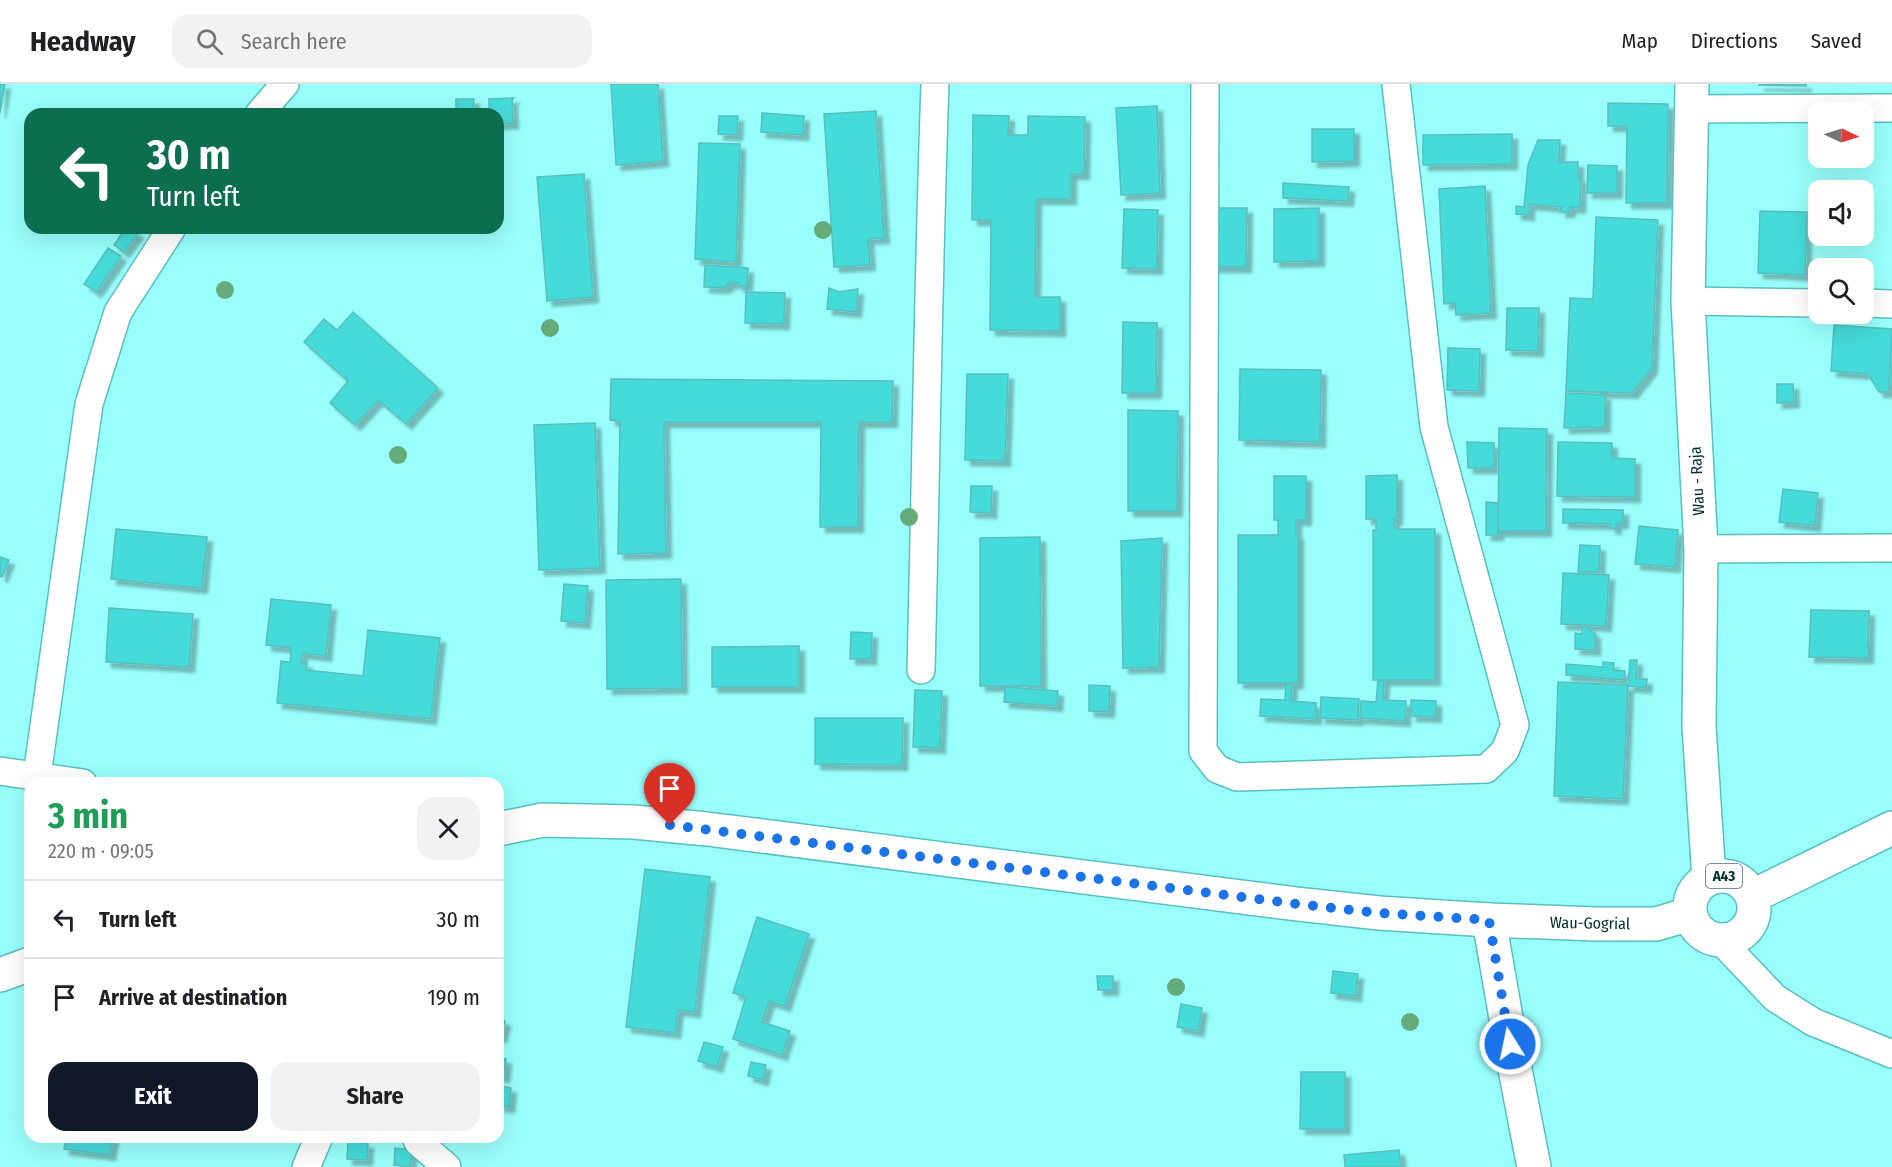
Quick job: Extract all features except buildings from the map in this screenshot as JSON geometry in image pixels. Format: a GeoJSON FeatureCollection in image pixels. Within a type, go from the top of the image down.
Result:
{"type":"FeatureCollection","features":[{"type":"Feature","properties":{"kind":"street"},"geometry":{"type":"LineString","coordinates":[[264,108],[285,84]]}},
{"type":"Feature","properties":{"kind":"street"},"geometry":{"type":"LineString","coordinates":[[921,670],[928,278],[935,84]]}},
{"type":"Feature","properties":{"kind":"street"},"geometry":{"type":"LineString","coordinates":[[1205,84],[1203,751],[1217,769],[1237,777],[1486,769],[1505,751],[1515,725],[1434,427],[1396,84]]}},
{"type":"Feature","properties":{"kind":"street"},"geometry":{"type":"LineString","coordinates":[[1692,96],[1892,108]]}},
{"type":"Feature","properties":{"kind":"street","name":"Wau - Raja"},"geometry":{"type":"LineString","coordinates":[[1692,96],[1688,302],[1701,549],[1699,726],[1709,879]]}},
{"type":"Feature","properties":{"kind":"street"},"geometry":{"type":"LineString","coordinates":[[37,776],[89,404],[118,312],[168,234]]}},
{"type":"Feature","properties":{"kind":"street"},"geometry":{"type":"LineString","coordinates":[[1688,302],[1808,303]]}},
{"type":"Feature","properties":{"kind":"street"},"geometry":{"type":"LineString","coordinates":[[1874,303],[1892,304]]}},
{"type":"Feature","properties":{"kind":"street"},"geometry":{"type":"LineString","coordinates":[[1701,549],[1892,548]]}},
{"type":"Feature","properties":{"kind":"street"},"geometry":{"type":"LineString","coordinates":[[0,771],[44,777]]}},
{"type":"Feature","properties":{"kind":"street"},"geometry":{"type":"LineString","coordinates":[[504,817],[543,820]]}},
{"type":"Feature","properties":{"kind":"street","name":"Wau-Gogrial"},"geometry":{"type":"LineString","coordinates":[[504,828],[543,820],[634,822],[707,829],[1379,913],[1596,924],[1656,924],[1690,914]]}},
{"type":"Feature","properties":{"kind":"street","name":"A43"},"geometry":{"type":"LineString","coordinates":[[1753,896],[1892,828]]}},
{"type":"Feature","properties":{"kind":"street","name":"A43"},"geometry":{"type":"LineString","coordinates":[[1690,914],[1690,903],[1694,893],[1700,884],[1709,879],[1719,875],[1730,876],[1740,880],[1748,887],[1755,907],[1754,918],[1749,928],[1731,940],[1720,941]]}},
{"type":"Feature","properties":{"kind":"street"},"geometry":{"type":"LineString","coordinates":[[1690,914],[1700,933],[1720,941],[1775,998],[1813,1022],[1892,1054]]}},
{"type":"Feature","properties":{"kind":"street"},"geometry":{"type":"LineString","coordinates":[[1489,920],[1534,1167]]}},
{"type":"Feature","properties":{"kind":"street"},"geometry":{"type":"LineString","coordinates":[[0,975],[24,966]]}},
{"type":"Feature","properties":{"kind":"street"},"geometry":{"type":"LineString","coordinates":[[306,1167],[317,1143]]}},
{"type":"Feature","properties":{"kind":"street"},"geometry":{"type":"LineString","coordinates":[[419,1143],[447,1167]]}},
{"type":"Feature","properties":{"kind":"route"},"geometry":{"type":"LineString","coordinates":[[670,825],[1297,904],[1379,913],[1489,920],[1510,1044]]}}]}
